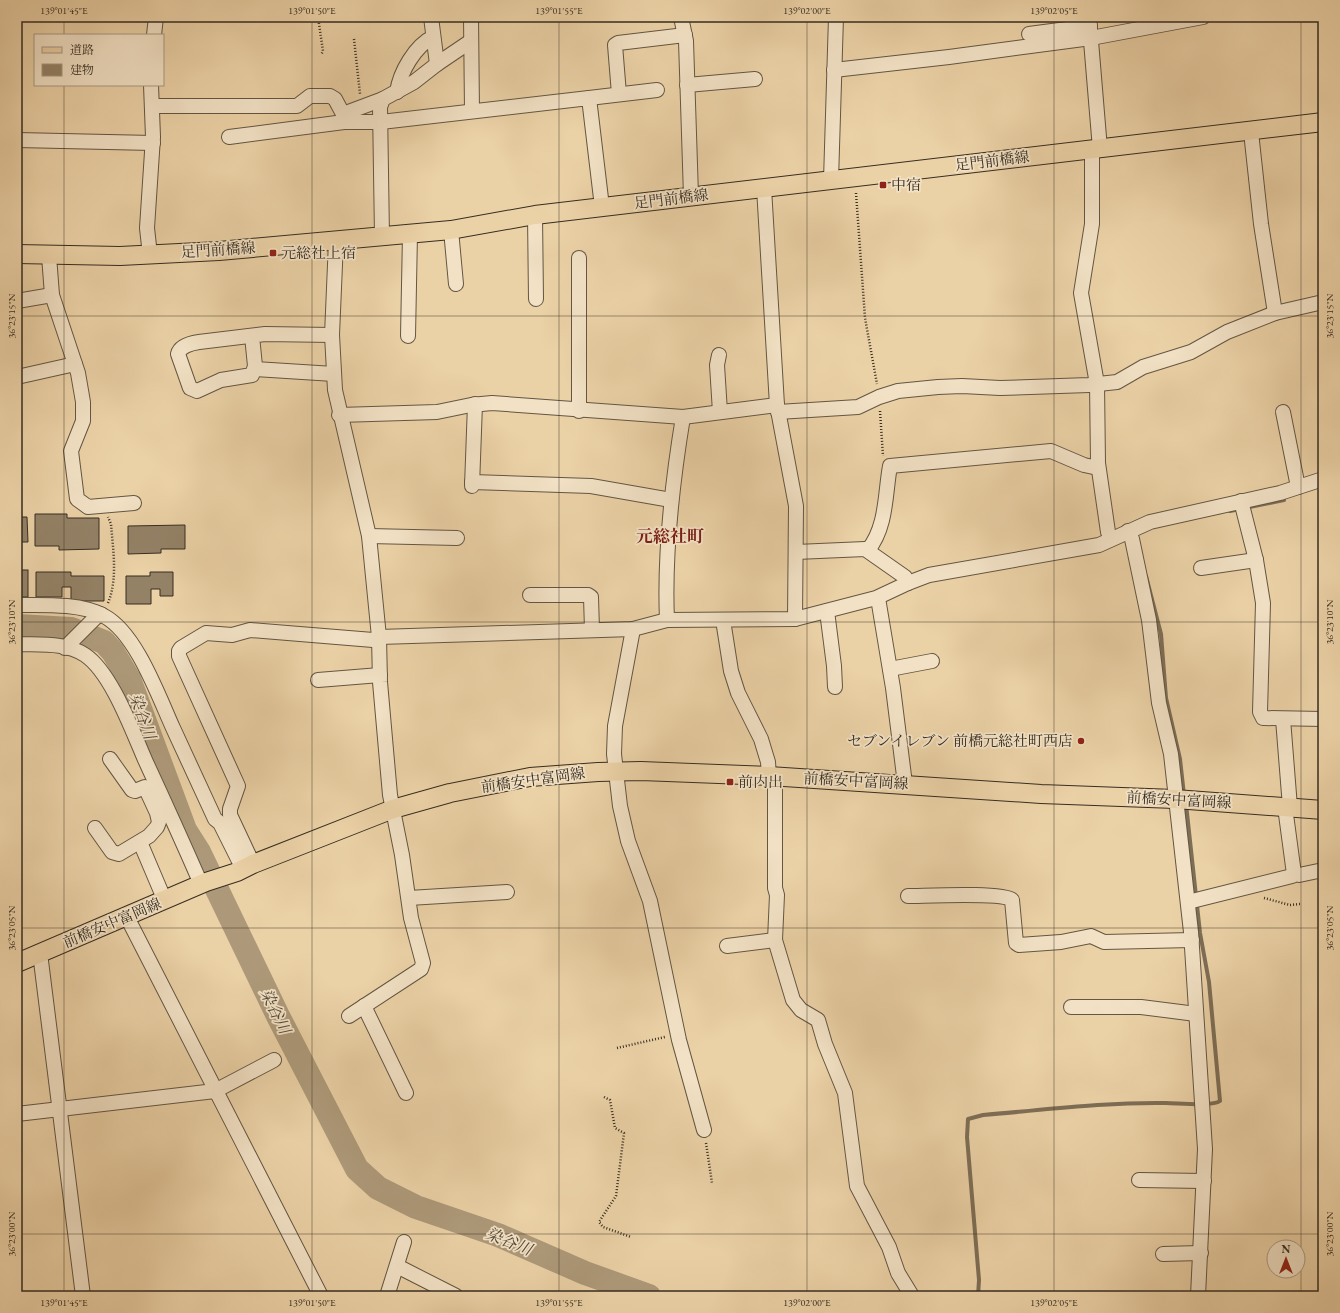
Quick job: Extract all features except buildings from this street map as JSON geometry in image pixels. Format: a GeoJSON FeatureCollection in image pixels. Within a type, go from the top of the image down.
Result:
{"type":"FeatureCollection","features":[{"type":"Feature","properties":{"kind":"main road","name":"足門前橋線"},"geometry":{"type":"LineString","coordinates":[[17,254],[49,256],[150,255],[382,237],[450,230],[536,214],[1250,132],[1323,122]]}},
{"type":"Feature","properties":{"kind":"main road","name":"前橋安中富岡線"},"geometry":{"type":"LineString","coordinates":[[17,963],[127,918],[204,883],[393,809],[450,793],[502,782],[552,775],[616,771],[772,776],[1041,794],[1175,799],[1323,810]]}},
{"type":"Feature","properties":{"kind":"street"},"geometry":{"type":"LineString","coordinates":[[154,34],[156,17]]}},
{"type":"Feature","properties":{"kind":"street"},"geometry":{"type":"LineString","coordinates":[[431,17],[437,64]]}},
{"type":"Feature","properties":{"kind":"street"},"geometry":{"type":"LineString","coordinates":[[471,17],[472,111]]}},
{"type":"Feature","properties":{"kind":"street"},"geometry":{"type":"LineString","coordinates":[[681,17],[685,35],[690,196]]}},
{"type":"Feature","properties":{"kind":"street"},"geometry":{"type":"LineString","coordinates":[[831,180],[836,17]]}},
{"type":"Feature","properties":{"kind":"street"},"geometry":{"type":"LineString","coordinates":[[1029,34],[1203,17]]}},
{"type":"Feature","properties":{"kind":"street"},"geometry":{"type":"LineString","coordinates":[[834,70],[949,57],[1090,27]]}},
{"type":"Feature","properties":{"kind":"street"},"geometry":{"type":"LineString","coordinates":[[1090,27],[1096,149],[1092,224],[1081,293],[1098,384],[1098,468],[1108,532],[1111,539]]}},
{"type":"Feature","properties":{"kind":"street"},"geometry":{"type":"LineString","coordinates":[[619,94],[615,45],[618,43],[685,35]]}},
{"type":"Feature","properties":{"kind":"street"},"geometry":{"type":"LineString","coordinates":[[396,92],[405,68],[427,40],[433,37]]}},
{"type":"Feature","properties":{"kind":"street"},"geometry":{"type":"LineString","coordinates":[[344,118],[363,106],[383,99],[414,82],[471,41]]}},
{"type":"Feature","properties":{"kind":"street"},"geometry":{"type":"LineString","coordinates":[[687,84],[755,79]]}},
{"type":"Feature","properties":{"kind":"street"},"geometry":{"type":"LineString","coordinates":[[150,255],[147,228],[153,143],[151,86]]}},
{"type":"Feature","properties":{"kind":"street"},"geometry":{"type":"LineString","coordinates":[[228,136],[344,118],[381,122],[657,90]]}},
{"type":"Feature","properties":{"kind":"street"},"geometry":{"type":"LineString","coordinates":[[152,106],[298,106],[310,96],[330,96],[335,99],[344,118]]}},
{"type":"Feature","properties":{"kind":"street"},"geometry":{"type":"LineString","coordinates":[[589,98],[602,207]]}},
{"type":"Feature","properties":{"kind":"street"},"geometry":{"type":"LineString","coordinates":[[382,237],[380,107],[383,99]]}},
{"type":"Feature","properties":{"kind":"street"},"geometry":{"type":"LineString","coordinates":[[1250,132],[1261,224],[1275,313]]}},
{"type":"Feature","properties":{"kind":"street"},"geometry":{"type":"LineString","coordinates":[[17,140],[153,143]]}},
{"type":"Feature","properties":{"kind":"street"},"geometry":{"type":"LineString","coordinates":[[764,188],[777,409],[796,506],[795,619]]}},
{"type":"Feature","properties":{"kind":"street"},"geometry":{"type":"LineString","coordinates":[[536,214],[536,299]]}},
{"type":"Feature","properties":{"kind":"street"},"geometry":{"type":"LineString","coordinates":[[450,230],[456,284]]}},
{"type":"Feature","properties":{"kind":"street"},"geometry":{"type":"LineString","coordinates":[[408,336],[410,234]]}},
{"type":"Feature","properties":{"kind":"street"},"geometry":{"type":"LineString","coordinates":[[336,241],[332,335],[334,374],[339,415],[368,536],[379,636],[380,675],[390,795],[412,918],[423,966],[349,1016]]}},
{"type":"Feature","properties":{"kind":"street"},"geometry":{"type":"LineString","coordinates":[[49,256],[52,295],[80,381],[84,410],[83,421],[71,451],[76,495],[79,502],[85,506],[134,503]]}},
{"type":"Feature","properties":{"kind":"street"},"geometry":{"type":"LineString","coordinates":[[579,258],[579,411]]}},
{"type":"Feature","properties":{"kind":"street"},"geometry":{"type":"LineString","coordinates":[[17,301],[52,295]]}},
{"type":"Feature","properties":{"kind":"street"},"geometry":{"type":"LineString","coordinates":[[339,415],[437,412],[475,404],[492,403],[579,411],[683,417],[720,412],[858,407],[879,397],[910,389],[962,386],[1000,388],[1116,382],[1143,368],[1191,352],[1227,332],[1275,313],[1323,302]]}},
{"type":"Feature","properties":{"kind":"street"},"geometry":{"type":"LineString","coordinates":[[252,336],[255,369],[252,375],[248,377],[221,380],[204,389],[194,391],[188,383],[178,354],[182,348],[194,343],[252,336],[275,334],[332,335]]}},
{"type":"Feature","properties":{"kind":"street"},"geometry":{"type":"LineString","coordinates":[[719,355],[716,366],[720,412]]}},
{"type":"Feature","properties":{"kind":"street"},"geometry":{"type":"LineString","coordinates":[[17,377],[75,364]]}},
{"type":"Feature","properties":{"kind":"street"},"geometry":{"type":"LineString","coordinates":[[255,369],[334,374]]}},
{"type":"Feature","properties":{"kind":"street"},"geometry":{"type":"LineString","coordinates":[[475,404],[472,484],[591,486],[671,500]]}},
{"type":"Feature","properties":{"kind":"street"},"geometry":{"type":"LineString","coordinates":[[1283,412],[1298,487]]}},
{"type":"Feature","properties":{"kind":"street"},"geometry":{"type":"LineString","coordinates":[[667,620],[666,594],[671,500],[683,417]]}},
{"type":"Feature","properties":{"kind":"street"},"geometry":{"type":"LineString","coordinates":[[868,550],[872,545],[885,512],[890,466],[1051,451],[1084,465],[1098,468]]}},
{"type":"Feature","properties":{"kind":"street"},"geometry":{"type":"LineString","coordinates":[[244,868],[230,815],[230,809],[238,786],[179,656],[179,651],[181,648],[210,633],[232,635],[250,630],[373,640],[379,636],[633,629],[667,620],[795,619],[878,598],[908,582],[941,573],[1099,545],[1150,522],[1298,487],[1323,479]]}},
{"type":"Feature","properties":{"kind":"street"},"geometry":{"type":"LineString","coordinates":[[1241,501],[1261,585],[1264,623],[1259,684],[1260,712],[1263,718],[1323,719]]}},
{"type":"Feature","properties":{"kind":"street"},"geometry":{"type":"LineString","coordinates":[[1128,531],[1132,539],[1149,620],[1159,703],[1171,754],[1192,940],[1205,1133],[1199,1296]]}},
{"type":"Feature","properties":{"kind":"street"},"geometry":{"type":"LineString","coordinates":[[368,536],[457,538]]}},
{"type":"Feature","properties":{"kind":"street"},"geometry":{"type":"LineString","coordinates":[[796,552],[868,550],[905,577],[908,582]]}},
{"type":"Feature","properties":{"kind":"street"},"geometry":{"type":"LineString","coordinates":[[1201,568],[1256,560]]}},
{"type":"Feature","properties":{"kind":"street"},"geometry":{"type":"LineString","coordinates":[[530,595],[588,595],[591,597],[592,630]]}},
{"type":"Feature","properties":{"kind":"street"},"geometry":{"type":"LineString","coordinates":[[878,598],[890,669],[905,784]]}},
{"type":"Feature","properties":{"kind":"street"},"geometry":{"type":"LineString","coordinates":[[17,605],[76,608],[98,616],[124,633],[144,664],[215,819],[220,822],[244,868]]}},
{"type":"Feature","properties":{"kind":"street"},"geometry":{"type":"LineString","coordinates":[[827,610],[835,687]]}},
{"type":"Feature","properties":{"kind":"street"},"geometry":{"type":"LineString","coordinates":[[66,646],[98,616]]}},
{"type":"Feature","properties":{"kind":"street"},"geometry":{"type":"LineString","coordinates":[[723,620],[731,671],[738,693],[761,739],[772,776],[775,888],[777,895],[775,940],[796,1005],[818,1020],[825,1044],[845,1093],[857,1186],[889,1247],[903,1283],[912,1296]]}},
{"type":"Feature","properties":{"kind":"street"},"geometry":{"type":"LineString","coordinates":[[633,629],[615,726],[614,754],[620,806],[628,841],[650,901],[677,1034],[704,1130]]}},
{"type":"Feature","properties":{"kind":"street"},"geometry":{"type":"LineString","coordinates":[[17,644],[66,646],[81,653],[94,662],[118,699],[204,883]]}},
{"type":"Feature","properties":{"kind":"street"},"geometry":{"type":"LineString","coordinates":[[890,669],[932,661]]}},
{"type":"Feature","properties":{"kind":"street"},"geometry":{"type":"LineString","coordinates":[[318,680],[380,675]]}},
{"type":"Feature","properties":{"kind":"street"},"geometry":{"type":"LineString","coordinates":[[1284,719],[1287,807],[1294,874]]}},
{"type":"Feature","properties":{"kind":"street"},"geometry":{"type":"LineString","coordinates":[[95,828],[106,845],[116,854],[140,842],[154,831],[159,822],[157,813],[145,787],[135,791],[132,790],[110,759]]}},
{"type":"Feature","properties":{"kind":"street"},"geometry":{"type":"LineString","coordinates":[[140,842],[165,901]]}},
{"type":"Feature","properties":{"kind":"street"},"geometry":{"type":"LineString","coordinates":[[1188,902],[1245,889],[1292,876],[1294,874],[1299,875],[1323,870]]}},
{"type":"Feature","properties":{"kind":"street"},"geometry":{"type":"LineString","coordinates":[[409,898],[507,892]]}},
{"type":"Feature","properties":{"kind":"street"},"geometry":{"type":"LineString","coordinates":[[908,896],[1009,897],[1012,900],[1016,943],[1019,945],[1061,942],[1091,936],[1104,942],[1192,940]]}},
{"type":"Feature","properties":{"kind":"street"},"geometry":{"type":"LineString","coordinates":[[127,918],[321,1296]]}},
{"type":"Feature","properties":{"kind":"street"},"geometry":{"type":"LineString","coordinates":[[727,946],[775,940]]}},
{"type":"Feature","properties":{"kind":"street"},"geometry":{"type":"LineString","coordinates":[[38,954],[60,1110],[83,1296]]}},
{"type":"Feature","properties":{"kind":"street"},"geometry":{"type":"LineString","coordinates":[[364,1006],[406,1093]]}},
{"type":"Feature","properties":{"kind":"street"},"geometry":{"type":"LineString","coordinates":[[1071,1006],[1141,1007],[1196,1014]]}},
{"type":"Feature","properties":{"kind":"street"},"geometry":{"type":"LineString","coordinates":[[17,1114],[215,1091],[274,1060]]}},
{"type":"Feature","properties":{"kind":"street"},"geometry":{"type":"LineString","coordinates":[[1139,1180],[1204,1181]]}},
{"type":"Feature","properties":{"kind":"street"},"geometry":{"type":"LineString","coordinates":[[387,1296],[404,1242]]}},
{"type":"Feature","properties":{"kind":"street"},"geometry":{"type":"LineString","coordinates":[[1163,1254],[1201,1253]]}},
{"type":"Feature","properties":{"kind":"street"},"geometry":{"type":"LineString","coordinates":[[396,1266],[456,1296]]}},
{"type":"Feature","properties":{"kind":"path"},"geometry":{"type":"LineString","coordinates":[[318,17],[323,51],[321,55]]}},
{"type":"Feature","properties":{"kind":"path"},"geometry":{"type":"LineString","coordinates":[[354,39],[360,97],[363,106]]}},
{"type":"Feature","properties":{"kind":"path"},"geometry":{"type":"LineString","coordinates":[[855,177],[865,318],[879,397],[883,456],[890,466]]}},
{"type":"Feature","properties":{"kind":"path"},"geometry":{"type":"LineString","coordinates":[[98,616],[111,596],[114,572],[111,524],[106,505]]}},
{"type":"Feature","properties":{"kind":"path"},"geometry":{"type":"LineString","coordinates":[[1245,889],[1248,892],[1287,905],[1300,904]]}},
{"type":"Feature","properties":{"kind":"path"},"geometry":{"type":"LineString","coordinates":[[617,1048],[677,1034]]}},
{"type":"Feature","properties":{"kind":"path"},"geometry":{"type":"LineString","coordinates":[[604,1097],[610,1100],[616,1128],[624,1133],[616,1196],[599,1222],[603,1227],[631,1237]]}},
{"type":"Feature","properties":{"kind":"path"},"geometry":{"type":"LineString","coordinates":[[704,1130],[712,1183]]}},
{"type":"Feature","properties":{"kind":"waterway"},"geometry":{"type":"LineString","coordinates":[[1230,511],[1284,500]]}},
{"type":"Feature","properties":{"kind":"waterway"},"geometry":{"type":"LineString","coordinates":[[1146,576],[1161,634],[1166,698],[1180,759],[1184,795]]}},
{"type":"Feature","properties":{"kind":"waterway","name":"染谷川"},"geometry":{"type":"LineString","coordinates":[[17,626],[71,629],[104,642],[113,652],[129,679],[185,830],[199,852],[278,1016],[357,1169],[378,1188],[416,1207],[498,1235],[585,1273],[649,1296]]}},
{"type":"Feature","properties":{"kind":"waterway"},"geometry":{"type":"LineString","coordinates":[[978,1296],[979,1280],[967,1137],[968,1119],[983,1115],[1097,1105],[1143,1103],[1210,1104],[1220,1101],[1209,982],[1200,933],[1186,804]]}},
{"type":"Feature","properties":{"kind":"place","name":"中宿"},"geometry":{"type":"Point","coordinates":[883,185]}},
{"type":"Feature","properties":{"kind":"place","name":"元総社上宿"},"geometry":{"type":"Point","coordinates":[273,253]}},
{"type":"Feature","properties":{"kind":"place","name":"セブンイレブン 前橋元総社町西店"},"geometry":{"type":"Point","coordinates":[1081,741]}},
{"type":"Feature","properties":{"kind":"place","name":"前内出"},"geometry":{"type":"Point","coordinates":[730,782]}},
{"type":"Feature","properties":{"kind":"district","name":"元総社町"},"geometry":{"type":"Point","coordinates":[670,536]}}]}
